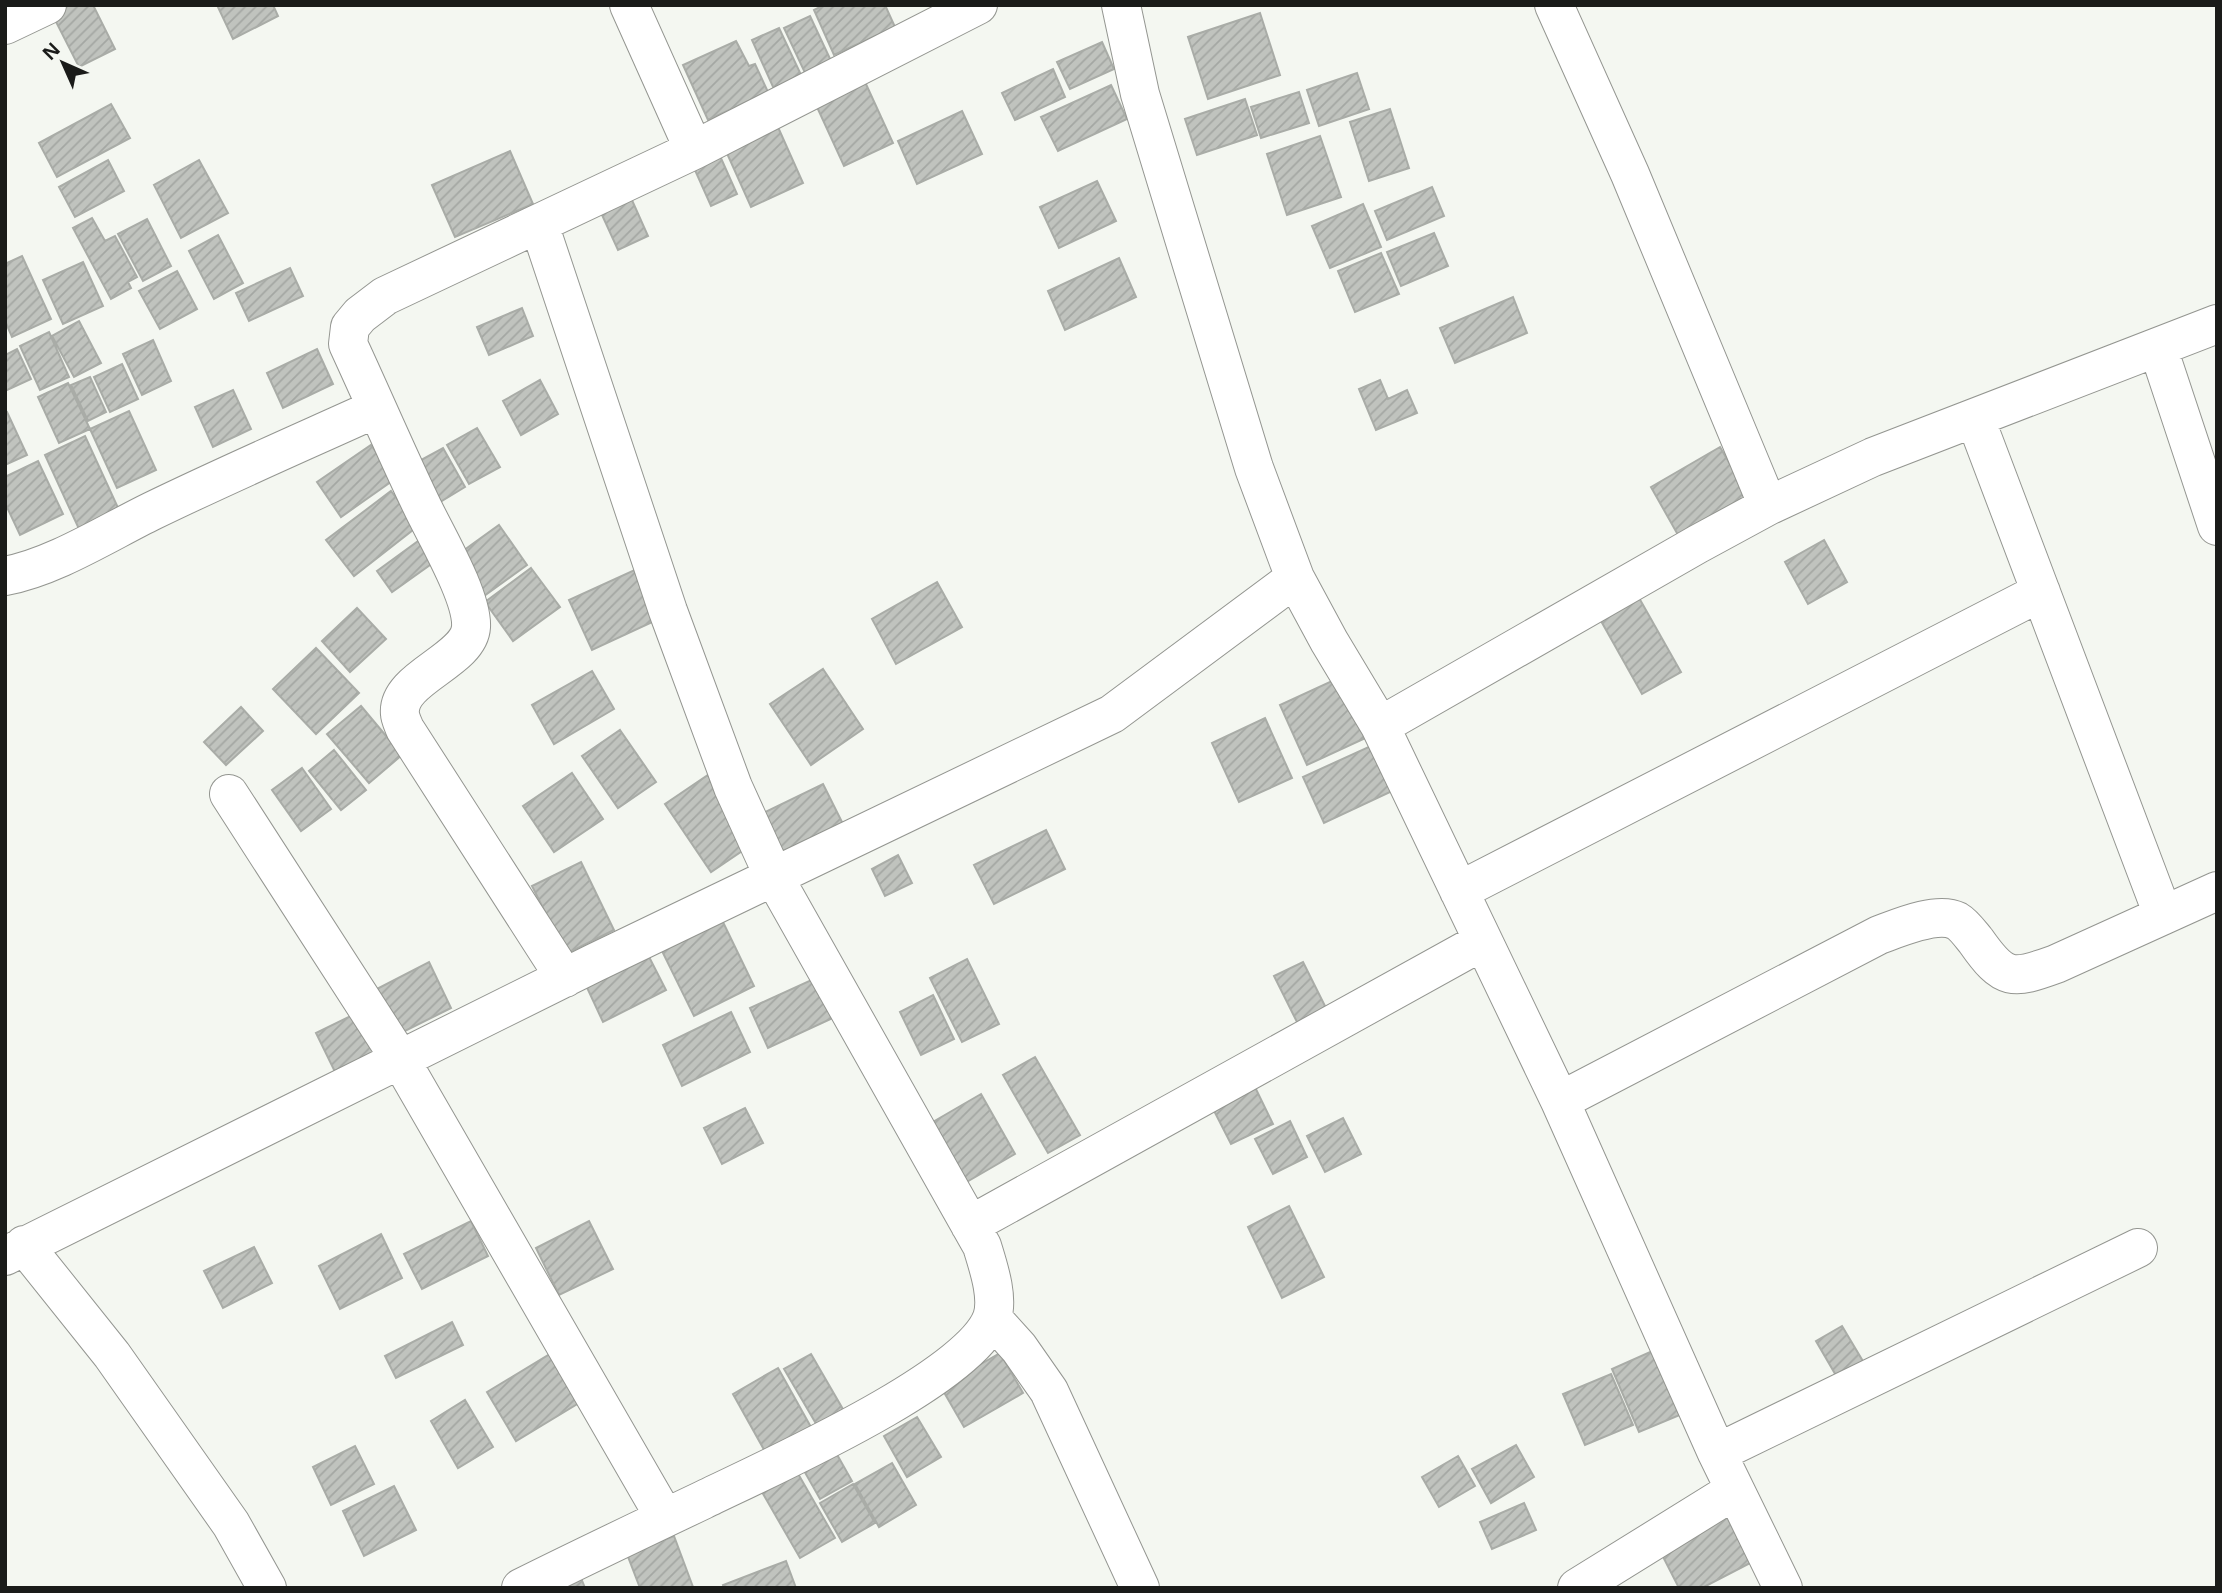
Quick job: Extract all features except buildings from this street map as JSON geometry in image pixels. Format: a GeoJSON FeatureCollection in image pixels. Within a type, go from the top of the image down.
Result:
{"type":"FeatureCollection","features":[{"type":"Feature","properties":{"kind":"street"},"geometry":{"type":"LineString","coordinates":[[5,25],[47,5]]}},
{"type":"Feature","properties":{"kind":"street"},"geometry":{"type":"LineString","coordinates":[[629,5],[694,150]]}},
{"type":"Feature","properties":{"kind":"street"},"geometry":{"type":"LineString","coordinates":[[565,978],[405,729],[399,713],[403,697],[420,679],[461,647],[471,629],[467,599],[348,344],[350,327],[360,315],[385,296],[694,150],[978,5]]}},
{"type":"Feature","properties":{"kind":"street"},"geometry":{"type":"LineString","coordinates":[[1121,5],[1148,121],[1254,468],[1295,578],[1380,726],[1560,1101],[1717,1452],[1783,1588]]}},
{"type":"Feature","properties":{"kind":"street"},"geometry":{"type":"LineString","coordinates":[[1554,5],[1630,174],[1768,506]]}},
{"type":"Feature","properties":{"kind":"street"},"geometry":{"type":"LineString","coordinates":[[521,1588],[832,1437],[909,1393],[950,1366],[978,1339],[992,1318],[993,1286],[982,1246],[774,877],[733,787],[668,611],[539,224]]}},
{"type":"Feature","properties":{"kind":"street"},"geometry":{"type":"LineString","coordinates":[[1380,726],[1768,506],[1873,457],[2217,324]]}},
{"type":"Feature","properties":{"kind":"street"},"geometry":{"type":"LineString","coordinates":[[2158,348],[2217,526]]}},
{"type":"Feature","properties":{"kind":"street"},"geometry":{"type":"LineString","coordinates":[[5,576],[23,573],[49,562],[154,510],[377,408]]}},
{"type":"Feature","properties":{"kind":"street"},"geometry":{"type":"LineString","coordinates":[[1975,418],[2163,915]]}},
{"type":"Feature","properties":{"kind":"street"},"geometry":{"type":"LineString","coordinates":[[267,1588],[231,1524],[112,1355],[15,1251],[565,978],[1112,714],[1295,578]]}},
{"type":"Feature","properties":{"kind":"street"},"geometry":{"type":"LineString","coordinates":[[1459,891],[2041,592]]}},
{"type":"Feature","properties":{"kind":"street"},"geometry":{"type":"LineString","coordinates":[[229,794],[401,1059],[666,1518]]}},
{"type":"Feature","properties":{"kind":"street"},"geometry":{"type":"LineString","coordinates":[[1560,1101],[1878,935],[1920,921],[1957,921],[2003,972],[2015,976],[2056,964],[2217,891]]}},
{"type":"Feature","properties":{"kind":"street"},"geometry":{"type":"LineString","coordinates":[[970,1225],[1483,941]]}},
{"type":"Feature","properties":{"kind":"street"},"geometry":{"type":"LineString","coordinates":[[1717,1452],[2138,1248]]}},
{"type":"Feature","properties":{"kind":"street"},"geometry":{"type":"LineString","coordinates":[[992,1318],[1019,1348],[1049,1391],[1140,1588]]}},
{"type":"Feature","properties":{"kind":"street"},"geometry":{"type":"LineString","coordinates":[[1577,1588],[1735,1490]]}}]}
